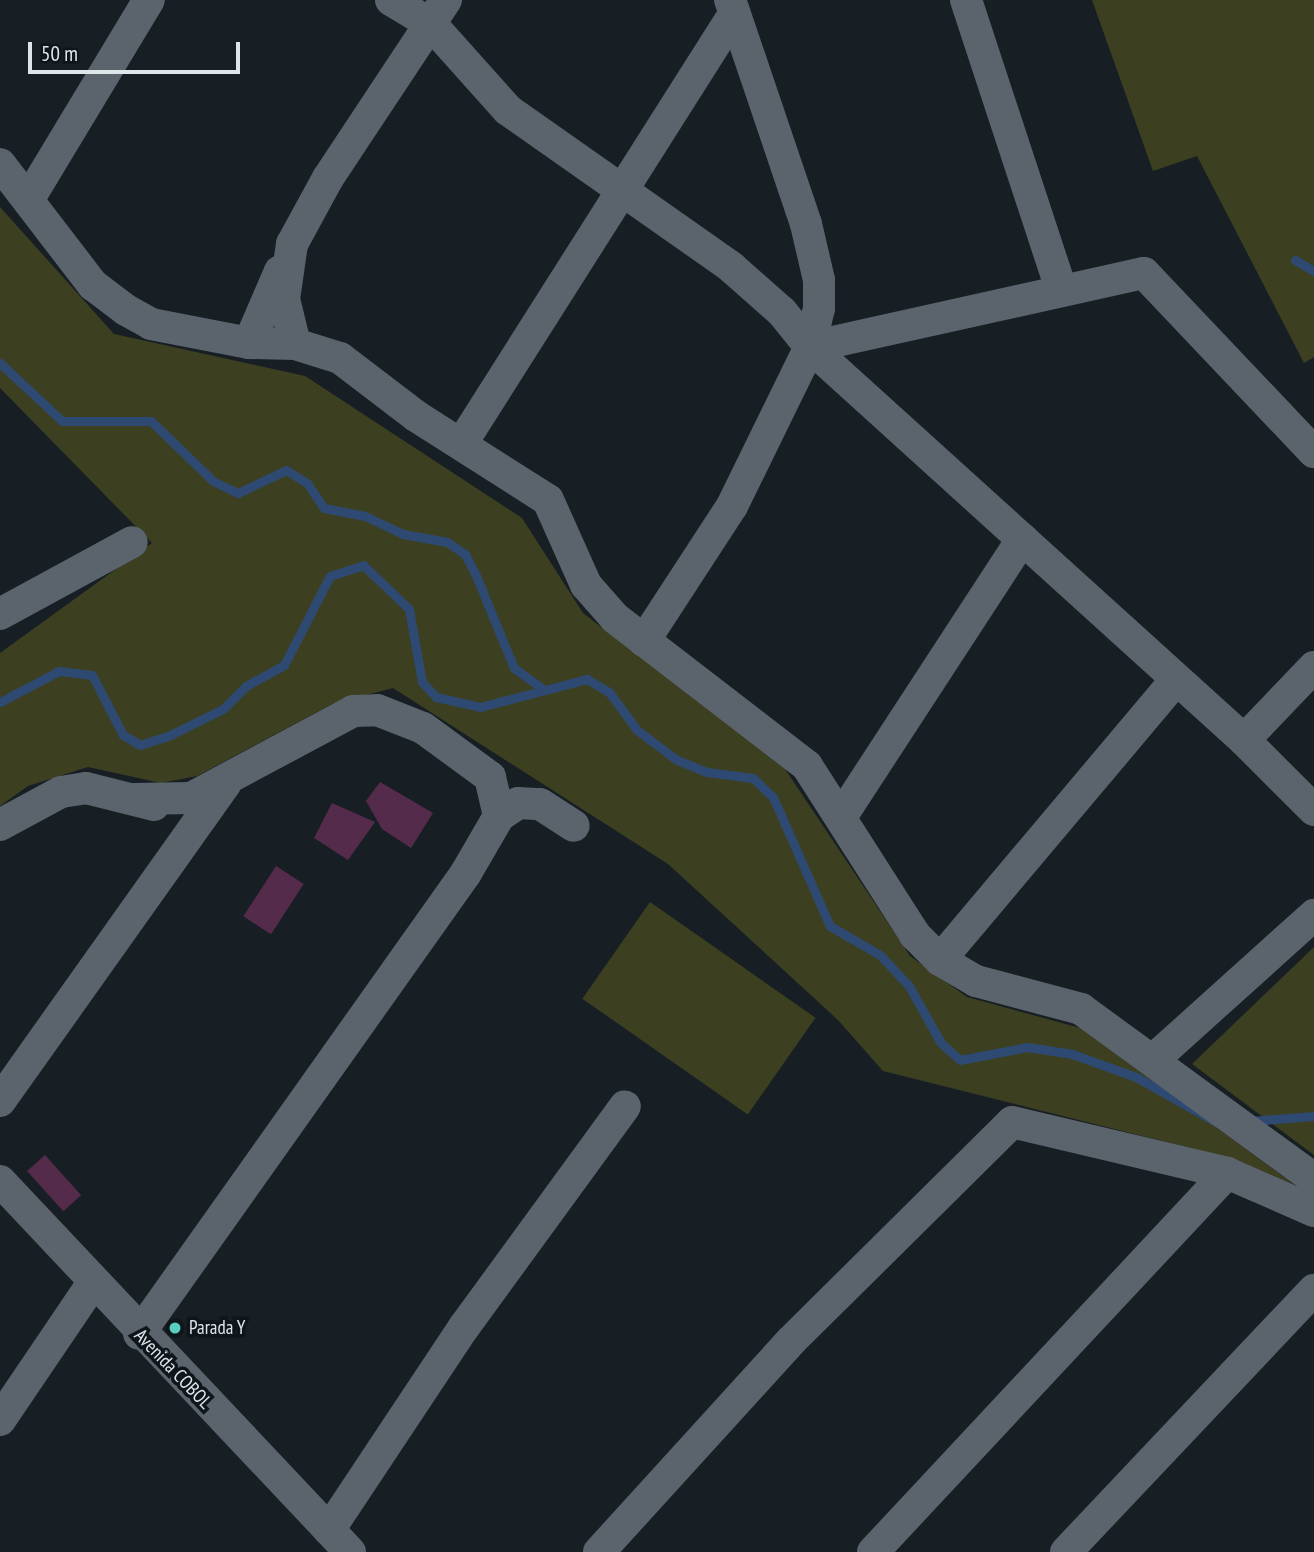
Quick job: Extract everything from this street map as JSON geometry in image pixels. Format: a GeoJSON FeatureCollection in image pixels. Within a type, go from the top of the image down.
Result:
{"type":"FeatureCollection","features":[{"type":"Feature","properties":{"kind":"street"},"geometry":{"type":"LineString","coordinates":[[30,197],[149,0]]}},
{"type":"Feature","properties":{"kind":"street"},"geometry":{"type":"LineString","coordinates":[[391,0],[438,12],[508,110],[731,267],[782,312],[810,347],[1023,539],[1175,681],[1244,740],[1314,810]]}},
{"type":"Feature","properties":{"kind":"street"},"geometry":{"type":"LineString","coordinates":[[966,0],[1061,289]]}},
{"type":"Feature","properties":{"kind":"street"},"geometry":{"type":"LineString","coordinates":[[462,443],[625,190],[732,7]]}},
{"type":"Feature","properties":{"kind":"street"},"geometry":{"type":"LineString","coordinates":[[644,640],[732,506],[810,347],[819,279],[732,7]]}},
{"type":"Feature","properties":{"kind":"street"},"geometry":{"type":"LineString","coordinates":[[249,343],[292,244],[328,178],[438,12]]}},
{"type":"Feature","properties":{"kind":"street"},"geometry":{"type":"LineString","coordinates":[[0,164],[30,197],[93,285],[126,310],[151,324],[249,343],[295,344],[340,358],[548,500],[586,585],[644,640],[807,766],[915,935],[940,960],[976,981],[1082,1009],[1314,1179]]}},
{"type":"Feature","properties":{"kind":"street"},"geometry":{"type":"LineString","coordinates":[[292,244],[284,299],[295,344]]}},
{"type":"Feature","properties":{"kind":"street"},"geometry":{"type":"LineString","coordinates":[[810,347],[936,322],[1061,289],[1144,273],[1314,452]]}},
{"type":"Feature","properties":{"kind":"street"},"geometry":{"type":"LineString","coordinates":[[841,817],[1023,539]]}},
{"type":"Feature","properties":{"kind":"street"},"geometry":{"type":"LineString","coordinates":[[0,614],[132,542]]}},
{"type":"Feature","properties":{"kind":"street"},"geometry":{"type":"LineString","coordinates":[[1244,740],[1314,667]]}},
{"type":"Feature","properties":{"kind":"street"},"geometry":{"type":"LineString","coordinates":[[940,960],[1175,681]]}},
{"type":"Feature","properties":{"kind":"street"},"geometry":{"type":"LineString","coordinates":[[135,799],[191,797],[228,781],[353,711],[377,709],[423,728],[490,777],[499,816]]}},
{"type":"Feature","properties":{"kind":"street"},"geometry":{"type":"LineString","coordinates":[[0,1101],[228,781]]}},
{"type":"Feature","properties":{"kind":"street"},"geometry":{"type":"LineString","coordinates":[[0,825],[61,792],[86,789],[135,799],[199,821]]}},
{"type":"Feature","properties":{"kind":"street"},"geometry":{"type":"LineString","coordinates":[[139,1334],[466,873],[499,816],[518,803],[540,804],[574,826]]}},
{"type":"Feature","properties":{"kind":"street"},"geometry":{"type":"LineString","coordinates":[[1153,1060],[1314,915]]}},
{"type":"Feature","properties":{"kind":"street"},"geometry":{"type":"LineString","coordinates":[[340,1541],[464,1327],[625,1107]]}},
{"type":"Feature","properties":{"kind":"street"},"geometry":{"type":"LineString","coordinates":[[599,1552],[791,1341],[1012,1122],[1227,1173],[1314,1211]]}},
{"type":"Feature","properties":{"kind":"street"},"geometry":{"type":"LineString","coordinates":[[873,1552],[1227,1173]]}},
{"type":"Feature","properties":{"kind":"street","name":"Avenida COBOL"},"geometry":{"type":"LineString","coordinates":[[0,1181],[139,1334],[340,1541]]}},
{"type":"Feature","properties":{"kind":"street"},"geometry":{"type":"LineString","coordinates":[[0,1420],[92,1284]]}},
{"type":"Feature","properties":{"kind":"street"},"geometry":{"type":"LineString","coordinates":[[1066,1552],[1314,1290]]}},
{"type":"Feature","properties":{"kind":"green space"},"geometry":{"type":"Polygon","coordinates":[[[1092,0],[1314,0],[1314,357],[1304,363],[1197,156],[1153,171],[1092,0]]]}},
{"type":"Feature","properties":{"kind":"green space"},"geometry":{"type":"Polygon","coordinates":[[[0,207],[114,334],[305,376],[522,518],[583,613],[785,769],[910,956],[967,997],[1080,1028],[1295,1185],[1234,1159],[883,1071],[838,1020],[668,864],[393,688],[332,704],[197,776],[161,783],[88,767],[28,786],[0,806],[0,653],[152,543],[0,388],[0,207]]]}},
{"type":"Feature","properties":{"kind":"green space"},"geometry":{"type":"Polygon","coordinates":[[[650,902],[815,1018],[748,1115],[582,999],[650,902]]]}},
{"type":"Feature","properties":{"kind":"green space"},"geometry":{"type":"Polygon","coordinates":[[[1314,947],[1314,1155],[1192,1064],[1314,947]]]}},
{"type":"Feature","properties":{"kind":"building"},"geometry":{"type":"Polygon","coordinates":[[[380,782],[433,813],[411,848],[382,829],[366,801],[380,782]]]}},
{"type":"Feature","properties":{"kind":"building"},"geometry":{"type":"Polygon","coordinates":[[[332,803],[375,822],[348,860],[314,838],[332,803]]]}},
{"type":"Feature","properties":{"kind":"building"},"geometry":{"type":"Polygon","coordinates":[[[276,866],[304,884],[271,934],[243,916],[276,866]]]}},
{"type":"Feature","properties":{"kind":"building"},"geometry":{"type":"Polygon","coordinates":[[[45,1155],[81,1195],[63,1211],[27,1171],[45,1155]]]}},
{"type":"Feature","properties":{"kind":"waterway"},"geometry":{"type":"LineString","coordinates":[[1295,260],[1314,271]]}},
{"type":"Feature","properties":{"kind":"waterway"},"geometry":{"type":"LineString","coordinates":[[0,363],[62,421],[151,421],[213,481],[238,493],[286,470],[307,483],[324,508],[365,516],[403,534],[447,542],[465,554],[514,668],[543,689]]}},
{"type":"Feature","properties":{"kind":"waterway"},"geometry":{"type":"LineString","coordinates":[[0,702],[59,671],[92,675],[123,735],[140,745],[170,735],[223,709],[246,686],[284,665],[330,576],[363,565],[409,609],[422,682],[436,697],[480,707],[587,679],[609,692],[637,730],[677,760],[707,772],[753,778],[773,797],[830,926],[880,955],[909,986],[941,1043],[960,1060],[1027,1047],[1072,1054],[1136,1077],[1216,1122]]}},
{"type":"Feature","properties":{"kind":"waterway"},"geometry":{"type":"LineString","coordinates":[[1251,1121],[1314,1116]]}},
{"type":"Feature","properties":{"kind":"place","name":"Parada Y"},"geometry":{"type":"Point","coordinates":[175,1328]}}]}
